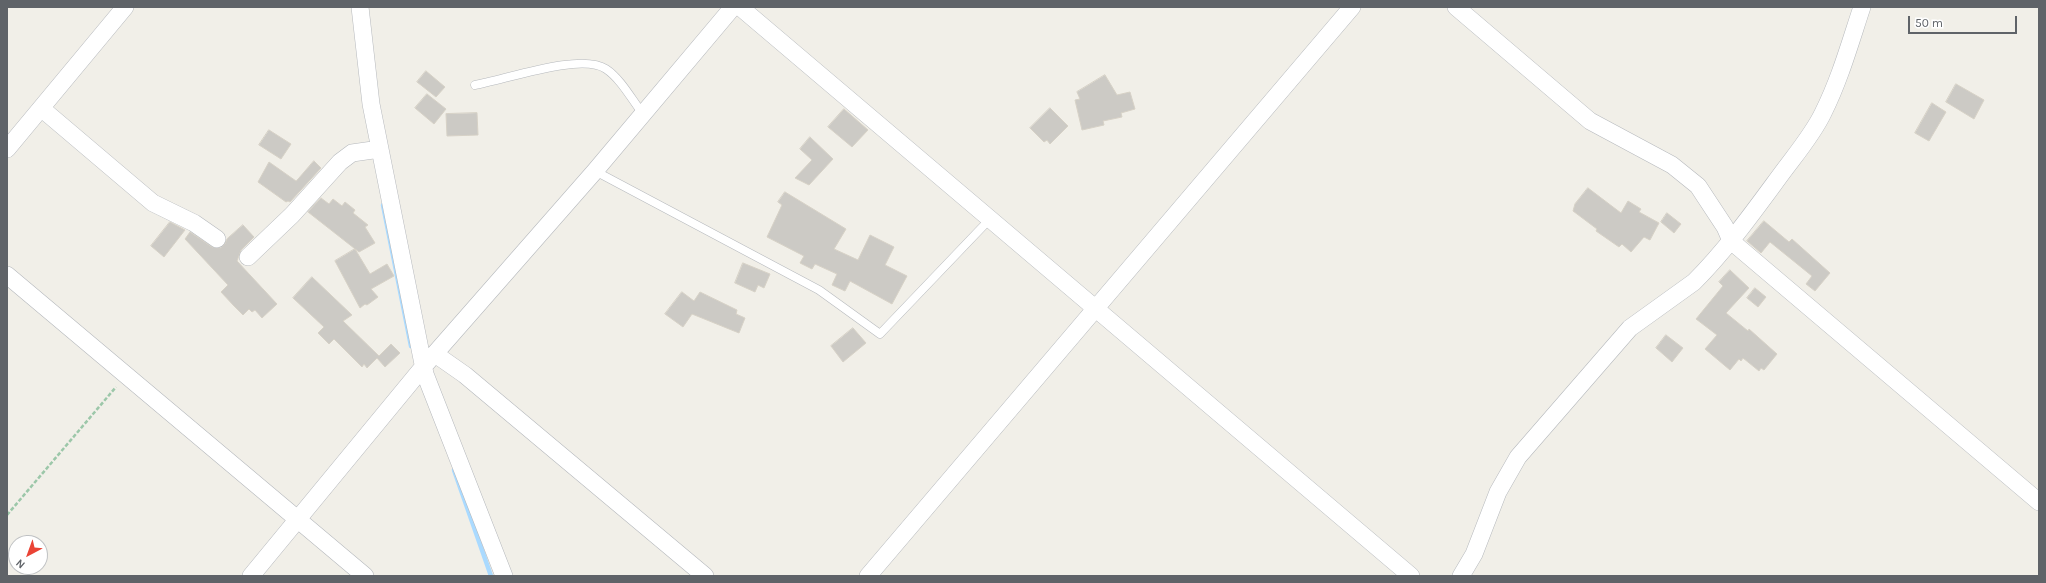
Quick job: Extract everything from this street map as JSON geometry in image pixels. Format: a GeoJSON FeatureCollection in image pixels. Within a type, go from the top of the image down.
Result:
{"type":"FeatureCollection","features":[{"type":"Feature","properties":{"kind":"street"},"geometry":{"type":"LineString","coordinates":[[7,149],[125,7]]}},
{"type":"Feature","properties":{"kind":"street"},"geometry":{"type":"LineString","coordinates":[[360,7],[371,104],[429,360],[425,374],[504,576]]}},
{"type":"Feature","properties":{"kind":"street"},"geometry":{"type":"LineString","coordinates":[[251,576],[299,520],[429,360],[595,171],[733,7]]}},
{"type":"Feature","properties":{"kind":"street"},"geometry":{"type":"LineString","coordinates":[[740,7],[989,220],[1096,308],[1411,576]]}},
{"type":"Feature","properties":{"kind":"street"},"geometry":{"type":"LineString","coordinates":[[868,576],[1352,7]]}},
{"type":"Feature","properties":{"kind":"street"},"geometry":{"type":"LineString","coordinates":[[1456,7],[1590,121],[1672,165],[1698,186],[1725,227],[1731,241],[2039,502]]}},
{"type":"Feature","properties":{"kind":"street"},"geometry":{"type":"LineString","coordinates":[[1461,576],[1474,554],[1504,480],[1518,457],[1630,328],[1694,282],[1731,241],[1823,114],[1843,66],[1862,7]]}},
{"type":"Feature","properties":{"kind":"street"},"geometry":{"type":"LineString","coordinates":[[41,108],[153,203],[194,223],[217,239]]}},
{"type":"Feature","properties":{"kind":"street"},"geometry":{"type":"LineString","coordinates":[[248,257],[292,215],[343,159],[352,153],[380,148]]}},
{"type":"Feature","properties":{"kind":"street"},"geometry":{"type":"LineString","coordinates":[[7,274],[126,376],[365,576]]}},
{"type":"Feature","properties":{"kind":"street"},"geometry":{"type":"LineString","coordinates":[[429,360],[465,375],[704,576]]}},
{"type":"Feature","properties":{"kind":"lane"},"geometry":{"type":"LineString","coordinates":[[475,85],[562,65],[591,63],[607,70],[622,85],[642,114]]}},
{"type":"Feature","properties":{"kind":"lane"},"geometry":{"type":"LineString","coordinates":[[595,171],[820,290],[880,334],[989,220]]}},
{"type":"Feature","properties":{"kind":"path"},"geometry":{"type":"LineString","coordinates":[[7,515],[126,376]]}},
{"type":"Feature","properties":{"kind":"building"},"geometry":{"type":"Polygon","coordinates":[[[426,71],[445,87],[436,97],[417,82],[426,71]]]}},
{"type":"Feature","properties":{"kind":"building"},"geometry":{"type":"Polygon","coordinates":[[[1105,75],[1117,95],[1130,92],[1135,109],[1121,113],[1122,117],[1103,121],[1104,125],[1082,130],[1075,100],[1080,99],[1077,92],[1105,75]]]}},
{"type":"Feature","properties":{"kind":"building"},"geometry":{"type":"Polygon","coordinates":[[[1956,84],[1984,100],[1974,119],[1946,102],[1956,84]]]}},
{"type":"Feature","properties":{"kind":"building"},"geometry":{"type":"Polygon","coordinates":[[[427,94],[446,109],[434,124],[415,108],[427,94]]]}},
{"type":"Feature","properties":{"kind":"building"},"geometry":{"type":"Polygon","coordinates":[[[1932,103],[1946,112],[1929,141],[1915,133],[1932,103]]]}},
{"type":"Feature","properties":{"kind":"building"},"geometry":{"type":"Polygon","coordinates":[[[1050,108],[1068,126],[1050,144],[1047,140],[1044,142],[1030,128],[1050,108]]]}},
{"type":"Feature","properties":{"kind":"building"},"geometry":{"type":"Polygon","coordinates":[[[844,109],[868,130],[852,147],[828,127],[844,109]]]}},
{"type":"Feature","properties":{"kind":"building"},"geometry":{"type":"Polygon","coordinates":[[[477,113],[478,135],[447,136],[446,114],[477,113]]]}},
{"type":"Feature","properties":{"kind":"building"},"geometry":{"type":"Polygon","coordinates":[[[269,130],[291,144],[281,159],[259,145],[269,130]]]}},
{"type":"Feature","properties":{"kind":"building"},"geometry":{"type":"Polygon","coordinates":[[[810,137],[833,159],[809,185],[795,178],[812,160],[800,149],[810,137]]]}},
{"type":"Feature","properties":{"kind":"building"},"geometry":{"type":"Polygon","coordinates":[[[314,161],[321,168],[290,202],[286,202],[258,182],[269,162],[296,181],[314,161]]]}},
{"type":"Feature","properties":{"kind":"building"},"geometry":{"type":"Polygon","coordinates":[[[1588,188],[1621,213],[1628,201],[1641,209],[1639,212],[1659,223],[1650,240],[1644,237],[1631,252],[1622,244],[1619,247],[1596,231],[1597,229],[1573,211],[1575,204],[1588,188]]]}},
{"type":"Feature","properties":{"kind":"building"},"geometry":{"type":"Polygon","coordinates":[[[785,192],[846,229],[834,249],[858,260],[870,235],[894,247],[885,265],[907,276],[892,304],[850,281],[845,291],[832,285],[837,274],[815,264],[812,269],[800,263],[804,256],[767,237],[782,205],[778,202],[785,192]]]}},
{"type":"Feature","properties":{"kind":"building"},"geometry":{"type":"Polygon","coordinates":[[[321,198],[329,204],[333,199],[342,206],[345,202],[355,210],[353,213],[368,225],[365,227],[375,243],[359,252],[308,212],[321,198]]]}},
{"type":"Feature","properties":{"kind":"building"},"geometry":{"type":"Polygon","coordinates":[[[1667,213],[1681,224],[1674,233],[1661,222],[1667,213]]]}},
{"type":"Feature","properties":{"kind":"building"},"geometry":{"type":"Polygon","coordinates":[[[1764,221],[1789,242],[1792,239],[1830,273],[1815,291],[1806,284],[1812,276],[1770,242],[1761,253],[1747,241],[1764,221]]]}},
{"type":"Feature","properties":{"kind":"building"},"geometry":{"type":"Polygon","coordinates":[[[170,222],[185,230],[164,257],[151,246],[170,222]]]}},
{"type":"Feature","properties":{"kind":"building"},"geometry":{"type":"Polygon","coordinates":[[[243,225],[254,237],[241,250],[237,261],[277,304],[262,318],[255,310],[252,312],[249,309],[243,315],[234,306],[221,292],[228,285],[185,239],[190,232],[212,247],[221,248],[227,239],[243,225]]]}},
{"type":"Feature","properties":{"kind":"building"},"geometry":{"type":"Polygon","coordinates":[[[355,249],[370,274],[387,264],[394,276],[371,289],[378,297],[360,308],[335,261],[355,249]]]}},
{"type":"Feature","properties":{"kind":"building"},"geometry":{"type":"Polygon","coordinates":[[[743,263],[770,274],[764,288],[758,285],[755,292],[735,283],[743,263]]]}},
{"type":"Feature","properties":{"kind":"building"},"geometry":{"type":"Polygon","coordinates":[[[1730,270],[1749,288],[1726,313],[1748,331],[1749,329],[1777,354],[1764,370],[1761,368],[1759,371],[1743,358],[1741,361],[1739,359],[1730,370],[1705,349],[1717,335],[1696,319],[1723,286],[1719,282],[1730,270]]]}},
{"type":"Feature","properties":{"kind":"building"},"geometry":{"type":"Polygon","coordinates":[[[312,277],[352,315],[343,321],[379,356],[391,344],[400,353],[385,367],[377,358],[367,368],[364,364],[362,367],[334,339],[329,344],[318,333],[324,327],[293,298],[312,277]]]}},
{"type":"Feature","properties":{"kind":"building"},"geometry":{"type":"Polygon","coordinates":[[[1755,288],[1766,297],[1758,307],[1747,298],[1755,288]]]}},
{"type":"Feature","properties":{"kind":"building"},"geometry":{"type":"Polygon","coordinates":[[[682,292],[694,301],[700,292],[737,310],[736,314],[745,318],[739,333],[692,314],[683,327],[665,314],[682,292]]]}},
{"type":"Feature","properties":{"kind":"building"},"geometry":{"type":"Polygon","coordinates":[[[853,328],[866,343],[843,362],[831,346],[853,328]]]}},
{"type":"Feature","properties":{"kind":"building"},"geometry":{"type":"Polygon","coordinates":[[[1666,335],[1683,348],[1672,362],[1656,348],[1666,335]]]}},
{"type":"Feature","properties":{"kind":"waterway"},"geometry":{"type":"LineString","coordinates":[[383,205],[411,346]]}},
{"type":"Feature","properties":{"kind":"waterway"},"geometry":{"type":"LineString","coordinates":[[454,470],[491,576]]}}]}
